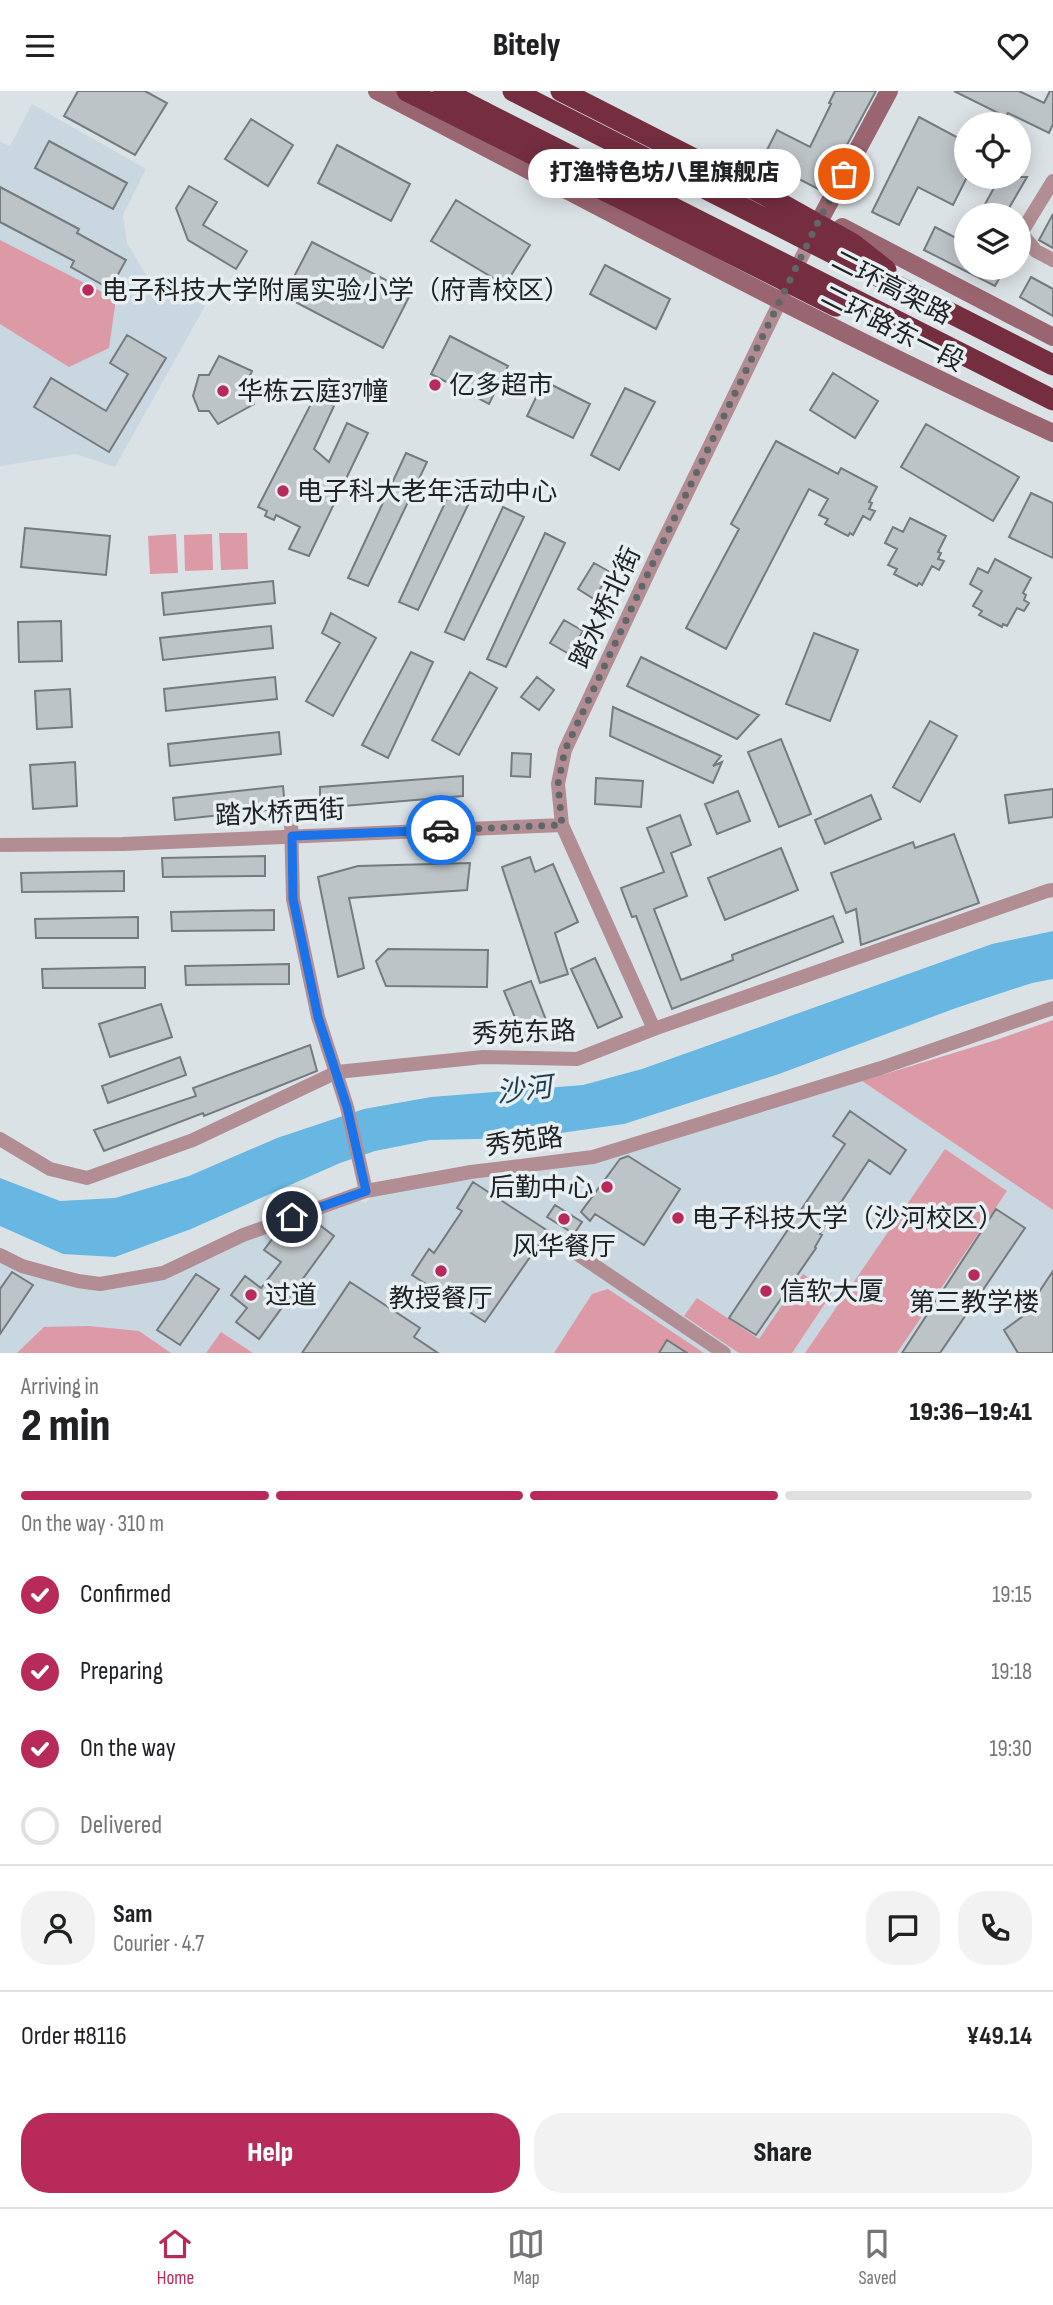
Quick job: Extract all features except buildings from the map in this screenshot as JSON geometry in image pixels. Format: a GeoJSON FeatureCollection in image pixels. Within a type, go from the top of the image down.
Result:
{"type":"FeatureCollection","features":[{"type":"Feature","properties":{"kind":"highway"},"geometry":{"type":"LineString","coordinates":[[407,91],[911,342],[968,366],[1005,376]]}},
{"type":"Feature","properties":{"kind":"highway","name":"二环高架路"},"geometry":{"type":"LineString","coordinates":[[443,91],[1053,400]]}},
{"type":"Feature","properties":{"kind":"highway","name":"二环高架路"},"geometry":{"type":"LineString","coordinates":[[513,91],[1048,361]]}},
{"type":"Feature","properties":{"kind":"highway"},"geometry":{"type":"LineString","coordinates":[[561,91],[767,196],[853,244],[921,298]]}},
{"type":"Feature","properties":{"kind":"main road","name":"二环路东一段"},"geometry":{"type":"LineString","coordinates":[[377,91],[781,300],[975,398],[1053,433]]}},
{"type":"Feature","properties":{"kind":"main road"},"geometry":{"type":"LineString","coordinates":[[581,91],[1053,337]]}},
{"type":"Feature","properties":{"kind":"main road"},"geometry":{"type":"LineString","coordinates":[[821,216],[889,91]]}},
{"type":"Feature","properties":{"kind":"street"},"geometry":{"type":"LineString","coordinates":[[1053,181],[1021,233],[1036,251],[1053,260]]}},
{"type":"Feature","properties":{"kind":"street","name":"踏水桥北街"},"geometry":{"type":"LineString","coordinates":[[654,1029],[562,825],[558,784],[565,750],[821,216]]}},
{"type":"Feature","properties":{"kind":"street"},"geometry":{"type":"LineString","coordinates":[[291,819],[293,899],[318,1017],[347,1107],[366,1191]]}},
{"type":"Feature","properties":{"kind":"street","name":"踏水桥西街"},"geometry":{"type":"LineString","coordinates":[[0,845],[123,844],[562,825]]}},
{"type":"Feature","properties":{"kind":"street","name":"秀苑东路"},"geometry":{"type":"LineString","coordinates":[[0,1139],[50,1169],[87,1178],[193,1140],[337,1072],[482,1057],[577,1059],[654,1029],[1053,890]]}},
{"type":"Feature","properties":{"kind":"street","name":"秀苑路"},"geometry":{"type":"LineString","coordinates":[[0,1255],[22,1266],[100,1284],[163,1273],[243,1235],[366,1191],[471,1172],[593,1157],[881,1068],[1053,1007]]}},
{"type":"Feature","properties":{"kind":"street"},"geometry":{"type":"LineString","coordinates":[[576,1253],[724,1353]]}},
{"type":"Feature","properties":{"kind":"shaded area","name":"电子科技大学附属实验小学（府青校区）"},"geometry":{"type":"Polygon","coordinates":[[[32,104],[146,169],[123,215],[127,243],[146,275],[205,306],[115,467],[76,454],[0,466],[0,142],[10,146],[32,104]]]}},
{"type":"Feature","properties":{"kind":"shaded area"},"geometry":{"type":"Polygon","coordinates":[[[0,240],[116,299],[109,348],[69,367],[0,324],[0,240]]]}},
{"type":"Feature","properties":{"kind":"shaded area"},"geometry":{"type":"Polygon","coordinates":[[[219,533],[247,533],[248,569],[221,570],[219,533]]]}},
{"type":"Feature","properties":{"kind":"shaded area"},"geometry":{"type":"Polygon","coordinates":[[[176,534],[178,573],[150,574],[148,536],[176,534]]]}},
{"type":"Feature","properties":{"kind":"shaded area"},"geometry":{"type":"Polygon","coordinates":[[[212,534],[213,570],[185,571],[184,535],[212,534]]]}},
{"type":"Feature","properties":{"kind":"shaded area"},"geometry":{"type":"Polygon","coordinates":[[[1053,1020],[1053,1210],[862,1081],[996,1040],[1053,1020]]]}},
{"type":"Feature","properties":{"kind":"shaded area","name":"电子科技大学（沙河校区）"},"geometry":{"type":"Polygon","coordinates":[[[862,1081],[1053,1210],[1053,1353],[0,1353],[0,1262],[111,1289],[357,1199],[365,1203],[376,1193],[596,1162],[862,1081]]]}},
{"type":"Feature","properties":{"kind":"shaded area"},"geometry":{"type":"Polygon","coordinates":[[[945,1149],[1007,1191],[897,1353],[805,1353],[945,1149]]]}},
{"type":"Feature","properties":{"kind":"shaded area"},"geometry":{"type":"Polygon","coordinates":[[[803,1274],[832,1293],[792,1353],[739,1353],[684,1316],[697,1298],[759,1339],[803,1274]]]}},
{"type":"Feature","properties":{"kind":"shaded area"},"geometry":{"type":"Polygon","coordinates":[[[608,1289],[704,1353],[554,1353],[592,1294],[608,1289]]]}},
{"type":"Feature","properties":{"kind":"shaded area"},"geometry":{"type":"Polygon","coordinates":[[[89,1326],[139,1331],[171,1353],[17,1353],[44,1327],[89,1326]]]}},
{"type":"Feature","properties":{"kind":"shaded area"},"geometry":{"type":"Polygon","coordinates":[[[221,1332],[253,1353],[206,1353],[221,1332]]]}},
{"type":"Feature","properties":{"kind":"water"},"geometry":{"type":"Polygon","coordinates":[[[1053,931],[1053,979],[1032,983],[956,1008],[779,1074],[624,1124],[525,1138],[430,1140],[375,1151],[340,1163],[191,1229],[115,1257],[63,1254],[0,1226],[0,1178],[60,1201],[115,1198],[189,1176],[277,1138],[364,1109],[431,1097],[583,1085],[642,1069],[992,944],[1053,931]]]}},
{"type":"Feature","properties":{"kind":"way so far"},"geometry":{"type":"LineString","coordinates":[[441,830],[562,825],[558,784],[565,750],[659,550],[844,174]]}},
{"type":"Feature","properties":{"kind":"place","name":"打渔特色坊八里旗舰店"},"geometry":{"type":"Point","coordinates":[844,174]}},
{"type":"Feature","properties":{"kind":"place","name":"电子科技大学附属实验小学（府青校区）"},"geometry":{"type":"Point","coordinates":[88,290]}},
{"type":"Feature","properties":{"kind":"place","name":"亿多超市"},"geometry":{"type":"Point","coordinates":[435,385]}},
{"type":"Feature","properties":{"kind":"place","name":"华栋云庭37幢"},"geometry":{"type":"Point","coordinates":[223,391]}},
{"type":"Feature","properties":{"kind":"place","name":"电子科大老年活动中心"},"geometry":{"type":"Point","coordinates":[283,491]}},
{"type":"Feature","properties":{"kind":"place","name":"后勤中心"},"geometry":{"type":"Point","coordinates":[607,1187]}},
{"type":"Feature","properties":{"kind":"place","name":"电子科技大学（沙河校区）"},"geometry":{"type":"Point","coordinates":[678,1218]}},
{"type":"Feature","properties":{"kind":"place","name":"风华餐厅"},"geometry":{"type":"Point","coordinates":[564,1219]}},
{"type":"Feature","properties":{"kind":"place","name":"教授餐厅"},"geometry":{"type":"Point","coordinates":[441,1271]}},
{"type":"Feature","properties":{"kind":"place","name":"第三教学楼"},"geometry":{"type":"Point","coordinates":[974,1275]}},
{"type":"Feature","properties":{"kind":"place","name":"信软大厦"},"geometry":{"type":"Point","coordinates":[766,1291]}},
{"type":"Feature","properties":{"kind":"place","name":"过道"},"geometry":{"type":"Point","coordinates":[251,1295]}},
{"type":"Feature","properties":{"kind":"route"},"geometry":{"type":"LineString","coordinates":[[292,1217],[366,1191],[347,1107],[318,1017],[293,899],[292,836],[441,830]]}},
{"type":"Feature","properties":{"kind":"water label","name":"沙河"},"geometry":{"type":"Point","coordinates":[524,1089]}}]}
